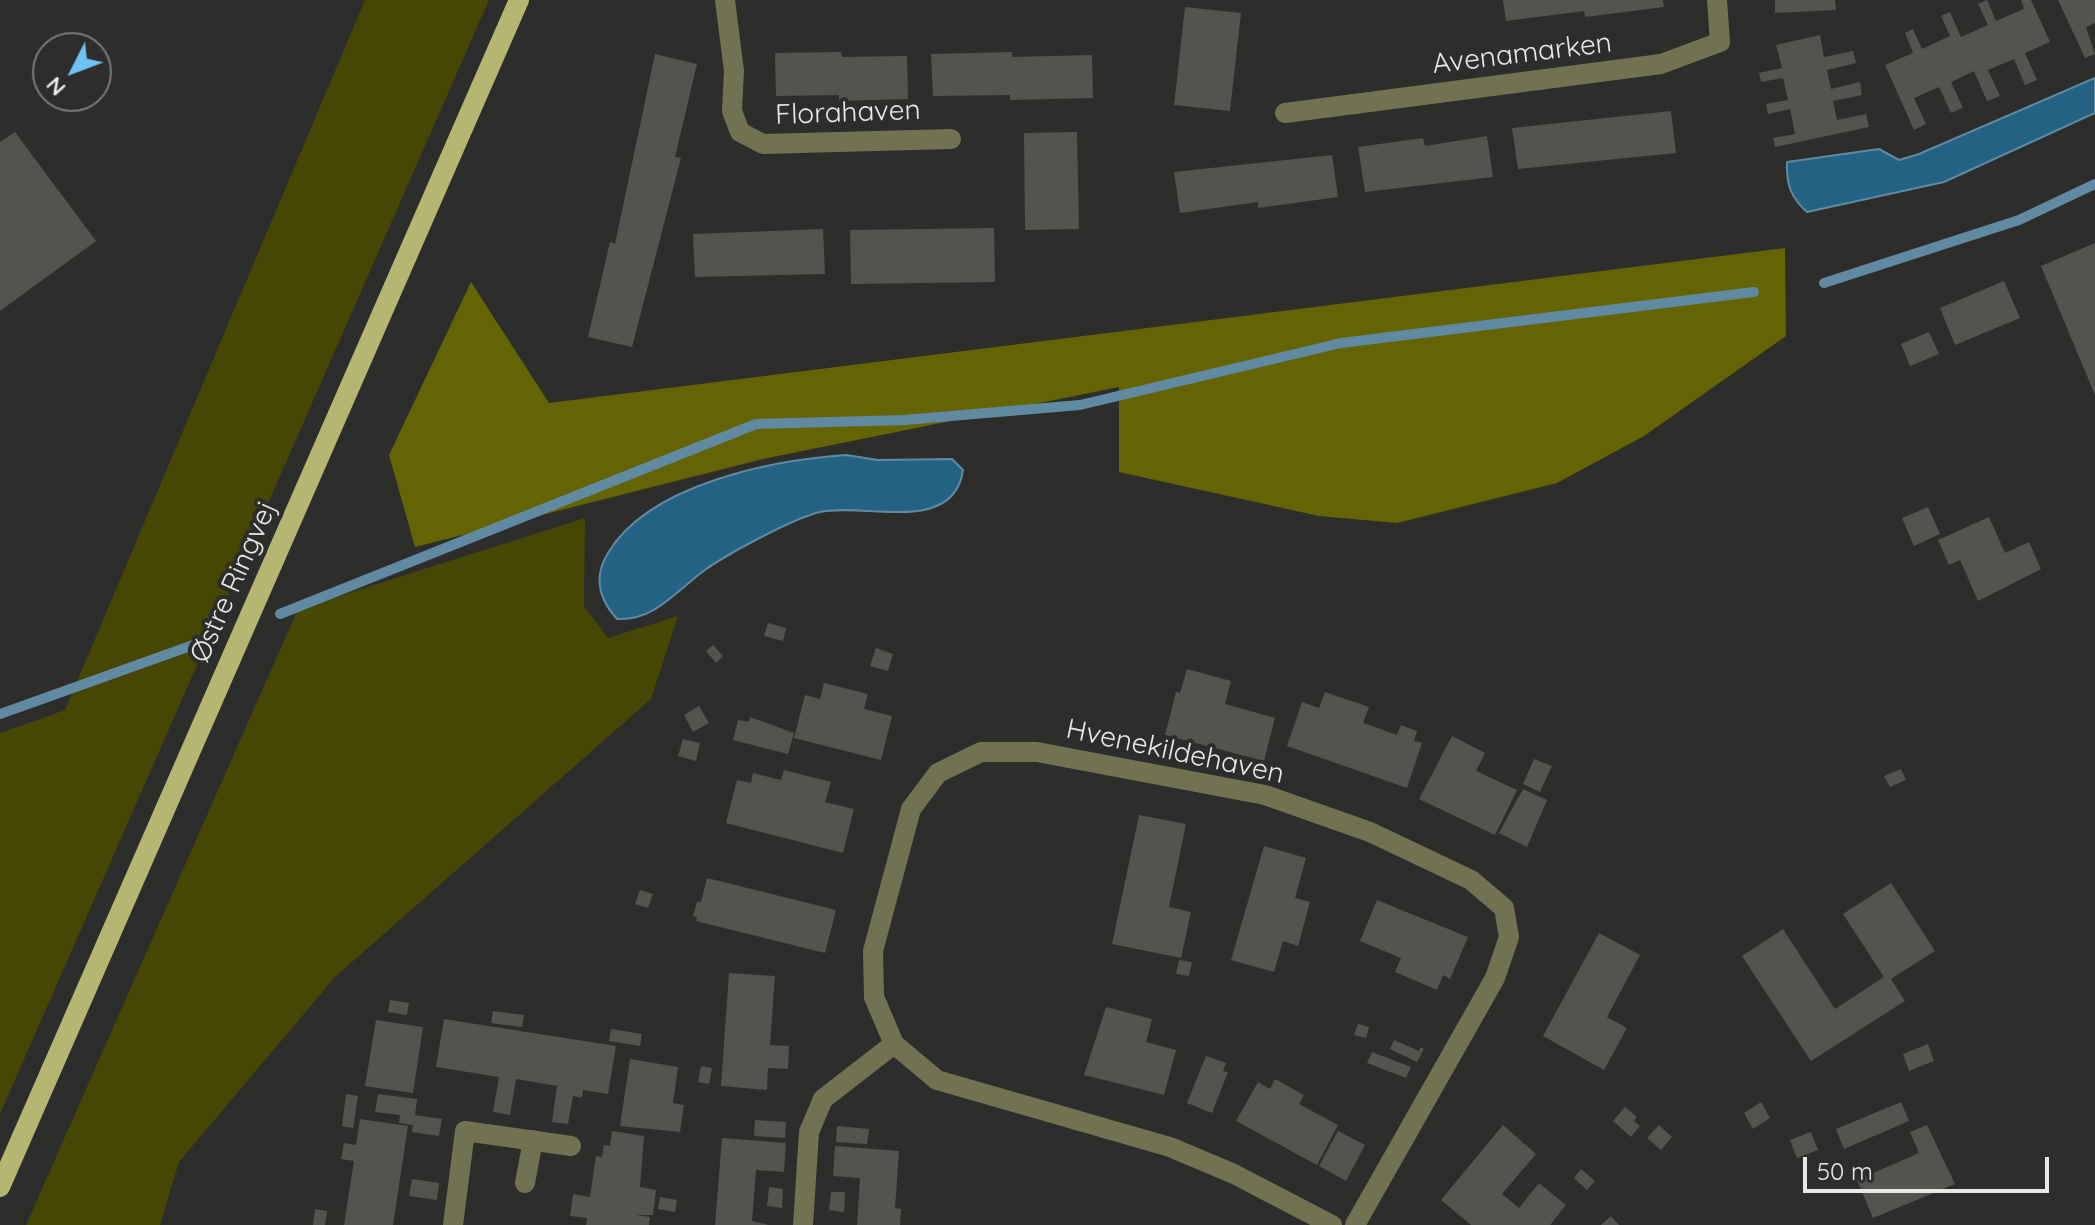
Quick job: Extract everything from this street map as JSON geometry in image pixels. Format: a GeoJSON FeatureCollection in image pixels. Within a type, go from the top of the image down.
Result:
{"type":"FeatureCollection","features":[{"type":"Feature","properties":{"kind":"main road","name":"Østre Ringvej"},"geometry":{"type":"LineString","coordinates":[[0,1187],[519,0]]}},
{"type":"Feature","properties":{"kind":"street","name":"Florahaven"},"geometry":{"type":"LineString","coordinates":[[725,0],[734,71],[732,111],[740,132],[763,144],[951,139]]}},
{"type":"Feature","properties":{"kind":"street","name":"Avenamarken"},"geometry":{"type":"LineString","coordinates":[[1285,113],[1661,64],[1720,42],[1717,0]]}},
{"type":"Feature","properties":{"kind":"street","name":"Hvenekildehaven"},"geometry":{"type":"LineString","coordinates":[[1332,1225],[1234,1174],[1170,1147],[937,1080],[894,1044],[874,997],[873,951],[911,809],[938,773],[981,752],[1037,752],[1265,795],[1370,832],[1471,880],[1504,908],[1509,937],[1495,978],[1355,1225]]}},
{"type":"Feature","properties":{"kind":"street"},"geometry":{"type":"LineString","coordinates":[[803,1225],[809,1132],[823,1099],[894,1044]]}},
{"type":"Feature","properties":{"kind":"street"},"geometry":{"type":"LineString","coordinates":[[453,1225],[465,1131],[571,1146]]}},
{"type":"Feature","properties":{"kind":"street"},"geometry":{"type":"LineString","coordinates":[[525,1183],[533,1140]]}},
{"type":"Feature","properties":{"kind":"shaded area"},"geometry":{"type":"Polygon","coordinates":[[[365,0],[489,0],[0,1114],[0,733],[65,710],[365,0]]]}},
{"type":"Feature","properties":{"kind":"shaded area"},"geometry":{"type":"Polygon","coordinates":[[[1785,248],[1786,336],[1644,436],[1557,483],[1397,523],[1319,516],[1119,472],[1119,387],[763,459],[415,547],[389,455],[471,282],[549,403],[1785,248]]]}},
{"type":"Feature","properties":{"kind":"shaded area"},"geometry":{"type":"Polygon","coordinates":[[[585,518],[584,606],[608,638],[678,616],[651,699],[335,977],[179,1162],[160,1225],[26,1225],[298,609],[585,518]]]}},
{"type":"Feature","properties":{"kind":"water"},"geometry":{"type":"Polygon","coordinates":[[[2095,78],[2095,113],[1944,182],[1807,212],[1791,190],[1787,162],[1879,149],[1899,160],[2095,78]]]}},
{"type":"Feature","properties":{"kind":"water"},"geometry":{"type":"Polygon","coordinates":[[[846,455],[878,460],[952,459],[963,470],[956,490],[943,503],[925,510],[820,512],[761,537],[715,563],[665,603],[643,615],[617,619],[606,604],[600,588],[603,562],[627,529],[652,509],[682,493],[749,470],[846,455]]]}},
{"type":"Feature","properties":{"kind":"building"},"geometry":{"type":"Polygon","coordinates":[[[1503,0],[1663,0],[1664,7],[1585,17],[1584,11],[1506,21],[1503,0]]]}},
{"type":"Feature","properties":{"kind":"building"},"geometry":{"type":"Polygon","coordinates":[[[1775,0],[1835,0],[1836,10],[1775,13],[1775,0]]]}},
{"type":"Feature","properties":{"kind":"building"},"geometry":{"type":"Polygon","coordinates":[[[1987,0],[1996,21],[2024,9],[2021,0],[2031,0],[2050,42],[2025,53],[2037,80],[2025,85],[2014,59],[1988,70],[2000,96],[1987,101],[1974,71],[1951,82],[1963,108],[1951,113],[1939,87],[1914,98],[1926,124],[1914,130],[1885,65],[1913,53],[1905,33],[1913,29],[1922,49],[1950,36],[1941,16],[1950,12],[1961,37],[1988,25],[1978,4],[1987,0]]]}},
{"type":"Feature","properties":{"kind":"building"},"geometry":{"type":"Polygon","coordinates":[[[2058,0],[2095,0],[2095,23],[2086,27],[2095,54],[2085,58],[2058,0]]]}},
{"type":"Feature","properties":{"kind":"building"},"geometry":{"type":"Polygon","coordinates":[[[1185,7],[1241,13],[1230,111],[1174,105],[1185,7]]]}},
{"type":"Feature","properties":{"kind":"building"},"geometry":{"type":"Polygon","coordinates":[[[1820,35],[1824,57],[1853,51],[1856,63],[1827,70],[1831,89],[1860,82],[1862,95],[1833,101],[1837,120],[1866,114],[1869,127],[1775,147],[1773,138],[1795,134],[1790,109],[1768,114],[1766,104],[1788,100],[1783,78],[1761,82],[1759,73],[1782,68],[1776,45],[1820,35]]]}},
{"type":"Feature","properties":{"kind":"building"},"geometry":{"type":"Polygon","coordinates":[[[841,52],[842,57],[907,56],[908,99],[839,101],[839,95],[776,96],[775,53],[841,52]]]}},
{"type":"Feature","properties":{"kind":"building"},"geometry":{"type":"Polygon","coordinates":[[[1012,52],[1012,57],[1092,55],[1093,98],[1010,100],[1010,95],[933,96],[931,54],[1012,52]]]}},
{"type":"Feature","properties":{"kind":"building"},"geometry":{"type":"Polygon","coordinates":[[[655,54],[697,64],[675,157],[681,158],[632,347],[588,337],[610,242],[615,244],[655,54]]]}},
{"type":"Feature","properties":{"kind":"building"},"geometry":{"type":"Polygon","coordinates":[[[1671,111],[1676,153],[1518,169],[1512,128],[1671,111]]]}},
{"type":"Feature","properties":{"kind":"building"},"geometry":{"type":"Polygon","coordinates":[[[15,132],[96,241],[0,311],[0,142],[15,132]]]}},
{"type":"Feature","properties":{"kind":"building"},"geometry":{"type":"Polygon","coordinates":[[[1077,132],[1079,229],[1025,230],[1024,133],[1077,132]]]}},
{"type":"Feature","properties":{"kind":"building"},"geometry":{"type":"Polygon","coordinates":[[[1487,136],[1493,177],[1365,192],[1358,147],[1423,138],[1425,146],[1487,136]]]}},
{"type":"Feature","properties":{"kind":"building"},"geometry":{"type":"Polygon","coordinates":[[[1332,155],[1338,197],[1258,208],[1258,202],[1180,213],[1174,172],[1332,155]]]}},
{"type":"Feature","properties":{"kind":"building"},"geometry":{"type":"Polygon","coordinates":[[[994,228],[995,282],[851,284],[850,230],[994,228]]]}},
{"type":"Feature","properties":{"kind":"building"},"geometry":{"type":"Polygon","coordinates":[[[823,229],[825,274],[695,277],[693,234],[823,229]]]}},
{"type":"Feature","properties":{"kind":"building"},"geometry":{"type":"Polygon","coordinates":[[[2095,243],[2095,395],[2041,266],[2095,243]]]}},
{"type":"Feature","properties":{"kind":"building"},"geometry":{"type":"Polygon","coordinates":[[[2004,281],[2020,318],[1955,345],[1940,308],[2004,281]]]}},
{"type":"Feature","properties":{"kind":"building"},"geometry":{"type":"Polygon","coordinates":[[[1929,332],[1939,354],[1910,366],[1901,344],[1929,332]]]}},
{"type":"Feature","properties":{"kind":"building"},"geometry":{"type":"Polygon","coordinates":[[[1928,507],[1940,534],[1914,546],[1902,518],[1928,507]]]}},
{"type":"Feature","properties":{"kind":"building"},"geometry":{"type":"Polygon","coordinates":[[[1989,517],[2005,553],[2029,542],[2041,569],[1978,601],[1960,560],[1949,565],[1938,540],[1989,517]]]}},
{"type":"Feature","properties":{"kind":"building"},"geometry":{"type":"Polygon","coordinates":[[[768,623],[786,628],[783,641],[764,636],[768,623]]]}},
{"type":"Feature","properties":{"kind":"building"},"geometry":{"type":"Polygon","coordinates":[[[713,645],[723,656],[716,663],[706,651],[713,645]]]}},
{"type":"Feature","properties":{"kind":"building"},"geometry":{"type":"Polygon","coordinates":[[[876,648],[893,654],[888,671],[870,666],[876,648]]]}},
{"type":"Feature","properties":{"kind":"building"},"geometry":{"type":"Polygon","coordinates":[[[1187,669],[1231,681],[1225,704],[1275,718],[1264,761],[1165,735],[1176,692],[1180,693],[1187,669]]]}},
{"type":"Feature","properties":{"kind":"building"},"geometry":{"type":"Polygon","coordinates":[[[824,683],[868,694],[864,709],[892,716],[881,760],[794,738],[805,695],[820,699],[824,683]]]}},
{"type":"Feature","properties":{"kind":"building"},"geometry":{"type":"Polygon","coordinates":[[[1325,692],[1369,707],[1363,723],[1397,735],[1401,725],[1417,731],[1414,741],[1422,743],[1407,788],[1287,746],[1302,702],[1319,708],[1325,692]]]}},
{"type":"Feature","properties":{"kind":"building"},"geometry":{"type":"Polygon","coordinates":[[[699,706],[709,723],[693,732],[684,715],[699,706]]]}},
{"type":"Feature","properties":{"kind":"building"},"geometry":{"type":"Polygon","coordinates":[[[750,717],[794,733],[788,754],[733,740],[738,720],[749,722],[750,717]]]}},
{"type":"Feature","properties":{"kind":"building"},"geometry":{"type":"Polygon","coordinates":[[[1452,736],[1485,753],[1476,771],[1517,790],[1495,835],[1419,799],[1452,736]]]}},
{"type":"Feature","properties":{"kind":"building"},"geometry":{"type":"Polygon","coordinates":[[[683,739],[700,743],[696,761],[678,756],[683,739]]]}},
{"type":"Feature","properties":{"kind":"building"},"geometry":{"type":"Polygon","coordinates":[[[1534,759],[1552,766],[1540,792],[1523,784],[1534,759]]]}},
{"type":"Feature","properties":{"kind":"building"},"geometry":{"type":"Polygon","coordinates":[[[1901,769],[1906,780],[1890,787],[1884,776],[1901,769]]]}},
{"type":"Feature","properties":{"kind":"building"},"geometry":{"type":"Polygon","coordinates":[[[784,770],[831,782],[825,802],[854,809],[843,853],[726,823],[737,780],[751,783],[753,773],[781,780],[784,770]]]}},
{"type":"Feature","properties":{"kind":"building"},"geometry":{"type":"Polygon","coordinates":[[[1523,789],[1547,800],[1527,847],[1499,833],[1523,789]]]}},
{"type":"Feature","properties":{"kind":"building"},"geometry":{"type":"Polygon","coordinates":[[[1139,815],[1186,824],[1169,907],[1191,912],[1181,958],[1112,944],[1139,815]]]}},
{"type":"Feature","properties":{"kind":"building"},"geometry":{"type":"Polygon","coordinates":[[[1264,846],[1306,858],[1295,898],[1310,902],[1298,946],[1283,941],[1274,972],[1231,960],[1264,846]]]}},
{"type":"Feature","properties":{"kind":"building"},"geometry":{"type":"Polygon","coordinates":[[[707,878],[836,910],[825,953],[696,921],[697,917],[693,916],[697,902],[701,902],[707,878]]]}},
{"type":"Feature","properties":{"kind":"building"},"geometry":{"type":"Polygon","coordinates":[[[1891,883],[1935,951],[1891,979],[1905,1001],[1811,1061],[1742,956],[1783,929],[1835,1009],[1884,977],[1843,914],[1891,883]]]}},
{"type":"Feature","properties":{"kind":"building"},"geometry":{"type":"Polygon","coordinates":[[[640,890],[653,894],[648,908],[635,904],[640,890]]]}},
{"type":"Feature","properties":{"kind":"building"},"geometry":{"type":"Polygon","coordinates":[[[1377,900],[1468,937],[1450,979],[1443,975],[1437,990],[1395,972],[1401,958],[1360,941],[1377,900]]]}},
{"type":"Feature","properties":{"kind":"building"},"geometry":{"type":"Polygon","coordinates":[[[1599,933],[1640,955],[1607,1017],[1627,1028],[1604,1070],[1543,1036],[1599,933]]]}},
{"type":"Feature","properties":{"kind":"building"},"geometry":{"type":"Polygon","coordinates":[[[1179,960],[1192,962],[1189,976],[1176,974],[1179,960]]]}},
{"type":"Feature","properties":{"kind":"building"},"geometry":{"type":"Polygon","coordinates":[[[729,973],[775,976],[770,1045],[789,1046],[788,1069],[768,1068],[767,1090],[721,1086],[729,973]]]}},
{"type":"Feature","properties":{"kind":"building"},"geometry":{"type":"Polygon","coordinates":[[[390,1000],[409,1003],[407,1015],[388,1012],[390,1000]]]}},
{"type":"Feature","properties":{"kind":"building"},"geometry":{"type":"Polygon","coordinates":[[[1106,1007],[1152,1019],[1146,1042],[1176,1050],[1164,1095],[1084,1075],[1106,1007]]]}},
{"type":"Feature","properties":{"kind":"building"},"geometry":{"type":"Polygon","coordinates":[[[493,1011],[524,1015],[522,1027],[491,1023],[493,1011]]]}},
{"type":"Feature","properties":{"kind":"building"},"geometry":{"type":"Polygon","coordinates":[[[444,1019],[616,1046],[608,1094],[583,1090],[582,1098],[573,1096],[568,1124],[552,1122],[557,1086],[516,1079],[510,1115],[493,1112],[499,1077],[436,1067],[444,1019]]]}},
{"type":"Feature","properties":{"kind":"building"},"geometry":{"type":"Polygon","coordinates":[[[376,1020],[423,1027],[413,1093],[365,1086],[376,1020]]]}},
{"type":"Feature","properties":{"kind":"building"},"geometry":{"type":"Polygon","coordinates":[[[1358,1024],[1369,1027],[1366,1038],[1354,1035],[1358,1024]]]}},
{"type":"Feature","properties":{"kind":"building"},"geometry":{"type":"Polygon","coordinates":[[[611,1029],[642,1034],[640,1046],[609,1041],[611,1029]]]}},
{"type":"Feature","properties":{"kind":"building"},"geometry":{"type":"Polygon","coordinates":[[[1394,1040],[1419,1051],[1420,1047],[1424,1049],[1417,1062],[1390,1049],[1394,1040]]]}},
{"type":"Feature","properties":{"kind":"building"},"geometry":{"type":"Polygon","coordinates":[[[1928,1044],[1934,1061],[1909,1071],[1903,1054],[1928,1044]]]}},
{"type":"Feature","properties":{"kind":"building"},"geometry":{"type":"Polygon","coordinates":[[[1372,1052],[1411,1067],[1406,1078],[1367,1063],[1372,1052]]]}},
{"type":"Feature","properties":{"kind":"building"},"geometry":{"type":"Polygon","coordinates":[[[1206,1056],[1226,1063],[1223,1071],[1228,1072],[1212,1113],[1187,1103],[1206,1056]]]}},
{"type":"Feature","properties":{"kind":"building"},"geometry":{"type":"Polygon","coordinates":[[[630,1059],[678,1067],[673,1103],[684,1105],[680,1132],[620,1126],[630,1059]]]}},
{"type":"Feature","properties":{"kind":"building"},"geometry":{"type":"Polygon","coordinates":[[[701,1066],[712,1068],[709,1084],[698,1082],[701,1066]]]}},
{"type":"Feature","properties":{"kind":"building"},"geometry":{"type":"Polygon","coordinates":[[[1275,1079],[1304,1095],[1299,1104],[1338,1125],[1317,1165],[1236,1121],[1258,1082],[1270,1089],[1275,1079]]]}},
{"type":"Feature","properties":{"kind":"building"},"geometry":{"type":"Polygon","coordinates":[[[346,1094],[358,1096],[353,1128],[342,1126],[346,1094]]]}},
{"type":"Feature","properties":{"kind":"building"},"geometry":{"type":"Polygon","coordinates":[[[378,1094],[417,1099],[415,1115],[442,1119],[439,1136],[412,1132],[413,1125],[399,1123],[400,1115],[375,1112],[378,1094]]]}},
{"type":"Feature","properties":{"kind":"building"},"geometry":{"type":"Polygon","coordinates":[[[1761,1102],[1770,1118],[1753,1129],[1744,1113],[1761,1102]]]}},
{"type":"Feature","properties":{"kind":"building"},"geometry":{"type":"Polygon","coordinates":[[[1901,1102],[1909,1121],[1844,1149],[1836,1129],[1901,1102]]]}},
{"type":"Feature","properties":{"kind":"building"},"geometry":{"type":"Polygon","coordinates":[[[1625,1107],[1637,1117],[1634,1121],[1640,1126],[1631,1137],[1613,1121],[1625,1107]]]}},
{"type":"Feature","properties":{"kind":"building"},"geometry":{"type":"Polygon","coordinates":[[[360,1119],[408,1126],[393,1225],[344,1225],[354,1161],[341,1159],[344,1143],[356,1145],[360,1119]]]}},
{"type":"Feature","properties":{"kind":"building"},"geometry":{"type":"Polygon","coordinates":[[[755,1120],[786,1122],[785,1138],[754,1136],[755,1120]]]}},
{"type":"Feature","properties":{"kind":"building"},"geometry":{"type":"Polygon","coordinates":[[[1503,1125],[1536,1154],[1502,1194],[1519,1208],[1539,1183],[1566,1205],[1550,1225],[1471,1225],[1441,1200],[1503,1125]]]}},
{"type":"Feature","properties":{"kind":"building"},"geometry":{"type":"Polygon","coordinates":[[[1659,1125],[1672,1137],[1661,1150],[1647,1138],[1659,1125]]]}},
{"type":"Feature","properties":{"kind":"building"},"geometry":{"type":"Polygon","coordinates":[[[1927,1125],[1955,1184],[1873,1218],[1857,1180],[1919,1153],[1910,1132],[1927,1125]]]}},
{"type":"Feature","properties":{"kind":"building"},"geometry":{"type":"Polygon","coordinates":[[[837,1126],[869,1129],[867,1144],[836,1142],[837,1126]]]}},
{"type":"Feature","properties":{"kind":"building"},"geometry":{"type":"Polygon","coordinates":[[[612,1131],[644,1136],[640,1187],[656,1190],[653,1215],[636,1215],[650,1217],[649,1225],[586,1225],[587,1218],[570,1216],[573,1194],[590,1197],[596,1156],[602,1157],[604,1145],[610,1146],[612,1131]]]}},
{"type":"Feature","properties":{"kind":"building"},"geometry":{"type":"Polygon","coordinates":[[[1338,1131],[1365,1145],[1346,1181],[1319,1166],[1338,1131]]]}},
{"type":"Feature","properties":{"kind":"building"},"geometry":{"type":"Polygon","coordinates":[[[1811,1132],[1818,1150],[1797,1158],[1790,1140],[1811,1132]]]}},
{"type":"Feature","properties":{"kind":"building"},"geometry":{"type":"Polygon","coordinates":[[[722,1138],[786,1143],[784,1172],[756,1170],[752,1221],[769,1225],[715,1225],[722,1138]]]}},
{"type":"Feature","properties":{"kind":"building"},"geometry":{"type":"Polygon","coordinates":[[[835,1146],[899,1151],[895,1208],[901,1209],[900,1225],[857,1225],[860,1178],[833,1176],[835,1146]]]}},
{"type":"Feature","properties":{"kind":"building"},"geometry":{"type":"Polygon","coordinates":[[[1581,1169],[1595,1181],[1587,1190],[1574,1178],[1581,1169]]]}},
{"type":"Feature","properties":{"kind":"building"},"geometry":{"type":"Polygon","coordinates":[[[412,1179],[439,1183],[437,1200],[409,1196],[412,1179]]]}},
{"type":"Feature","properties":{"kind":"building"},"geometry":{"type":"Polygon","coordinates":[[[769,1187],[783,1189],[782,1208],[767,1206],[769,1187]]]}},
{"type":"Feature","properties":{"kind":"building"},"geometry":{"type":"Polygon","coordinates":[[[831,1192],[845,1192],[844,1212],[829,1210],[831,1192]]]}},
{"type":"Feature","properties":{"kind":"building"},"geometry":{"type":"Polygon","coordinates":[[[660,1197],[677,1200],[675,1212],[658,1209],[660,1197]]]}},
{"type":"Feature","properties":{"kind":"building"},"geometry":{"type":"Polygon","coordinates":[[[315,1209],[327,1211],[325,1225],[313,1225],[315,1209]]]}},
{"type":"Feature","properties":{"kind":"building"},"geometry":{"type":"Polygon","coordinates":[[[1611,1216],[1619,1225],[1601,1225],[1611,1216]]]}},
{"type":"Feature","properties":{"kind":"waterway"},"geometry":{"type":"LineString","coordinates":[[1824,283],[2019,220],[2095,184]]}},
{"type":"Feature","properties":{"kind":"waterway"},"geometry":{"type":"LineString","coordinates":[[280,614],[756,424],[904,420],[1080,405],[1341,343],[1754,292]]}},
{"type":"Feature","properties":{"kind":"waterway"},"geometry":{"type":"LineString","coordinates":[[0,714],[210,639]]}}]}
